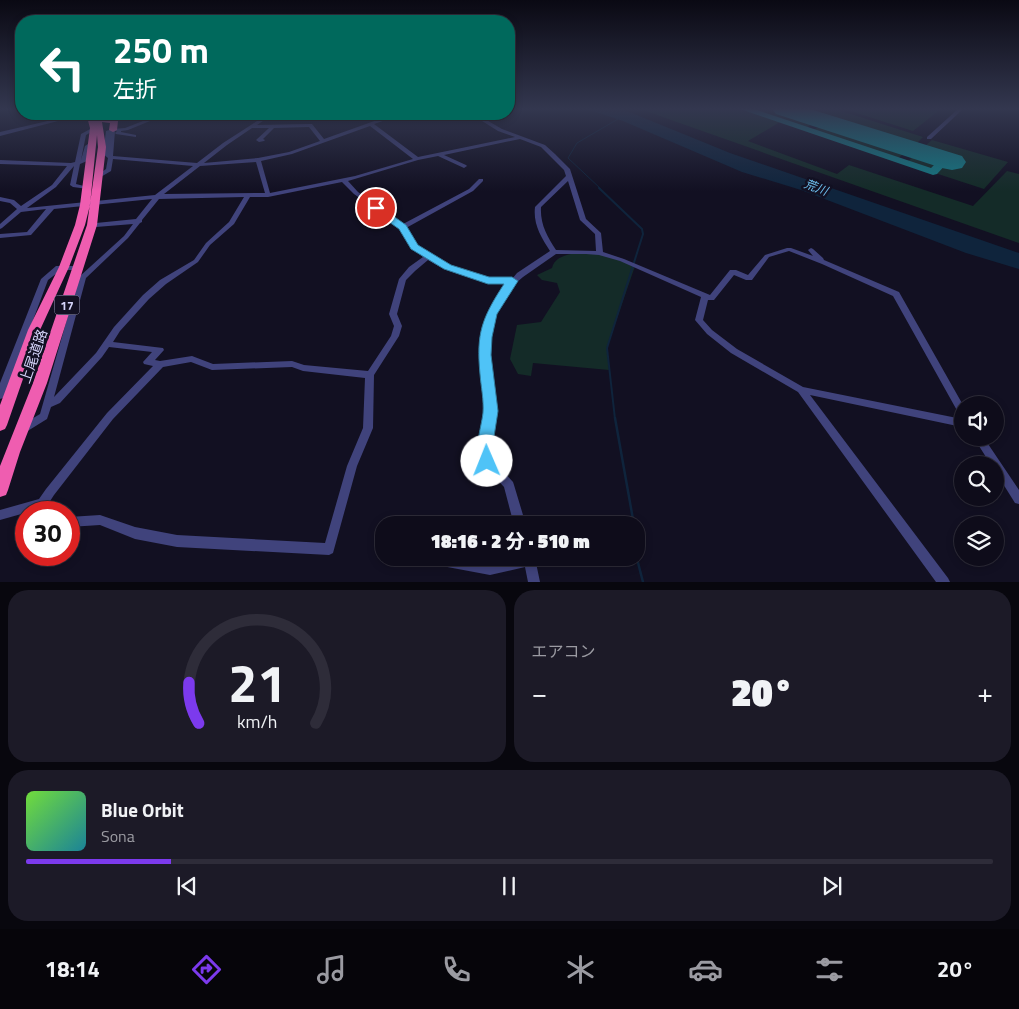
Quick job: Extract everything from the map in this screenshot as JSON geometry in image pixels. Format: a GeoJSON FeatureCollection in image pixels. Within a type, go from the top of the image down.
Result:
{"type":"FeatureCollection","features":[{"type":"Feature","properties":{"kind":"highway","name":"上尾道路"},"geometry":{"type":"LineString","coordinates":[[0,425],[34,330],[91,204],[86,188],[92,136]]}},
{"type":"Feature","properties":{"kind":"highway","name":"上尾道路"},"geometry":{"type":"LineString","coordinates":[[0,490],[21,430],[83,270],[91,204],[99,176],[101,136]]}},
{"type":"Feature","properties":{"kind":"street"},"geometry":{"type":"LineString","coordinates":[[84,136],[73,186],[86,188]]}},
{"type":"Feature","properties":{"kind":"street"},"geometry":{"type":"LineString","coordinates":[[107,136],[106,154],[110,157],[200,165],[258,160],[290,153],[334,136]]}},
{"type":"Feature","properties":{"kind":"street"},"geometry":{"type":"LineString","coordinates":[[99,176],[109,170],[112,136]]}},
{"type":"Feature","properties":{"kind":"street"},"geometry":{"type":"LineString","coordinates":[[0,395],[45,279],[64,267],[83,270],[108,256],[140,221],[157,196],[238,136]]}},
{"type":"Feature","properties":{"kind":"street"},"geometry":{"type":"LineString","coordinates":[[262,140],[259,140],[263,136]]}},
{"type":"Feature","properties":{"kind":"street"},"geometry":{"type":"LineString","coordinates":[[319,136],[322,140]]}},
{"type":"Feature","properties":{"kind":"street"},"geometry":{"type":"LineString","coordinates":[[386,136],[417,159]]}},
{"type":"Feature","properties":{"kind":"street"},"geometry":{"type":"LineString","coordinates":[[515,136],[543,146],[567,168],[583,220],[598,233],[600,253]]}},
{"type":"Feature","properties":{"kind":"street"},"geometry":{"type":"LineString","coordinates":[[0,199],[12,201],[22,210],[157,196],[268,195],[344,181],[417,159],[518,138]]}},
{"type":"Feature","properties":{"kind":"street"},"geometry":{"type":"LineString","coordinates":[[0,162],[71,165],[84,161],[88,146]]}},
{"type":"Feature","properties":{"kind":"street"},"geometry":{"type":"LineString","coordinates":[[439,155],[464,166]]}},
{"type":"Feature","properties":{"kind":"street"},"geometry":{"type":"LineString","coordinates":[[258,160],[268,195]]}},
{"type":"Feature","properties":{"kind":"street"},"geometry":{"type":"LineString","coordinates":[[0,227],[54,186],[71,165]]}},
{"type":"Feature","properties":{"kind":"street"},"geometry":{"type":"LineString","coordinates":[[554,252],[541,232],[537,214],[538,207],[569,176]]}},
{"type":"Feature","properties":{"kind":"street"},"geometry":{"type":"LineString","coordinates":[[402,227],[471,190],[481,180]]}},
{"type":"Feature","properties":{"kind":"street"},"geometry":{"type":"LineString","coordinates":[[344,181],[353,192],[402,227],[414,247],[428,257],[467,275],[488,280],[512,281]]}},
{"type":"Feature","properties":{"kind":"street"},"geometry":{"type":"LineString","coordinates":[[48,404],[57,400],[117,329],[155,288],[196,260],[208,244],[232,223],[248,196]]}},
{"type":"Feature","properties":{"kind":"street"},"geometry":{"type":"LineString","coordinates":[[0,236],[29,234],[51,208]]}},
{"type":"Feature","properties":{"kind":"street"},"geometry":{"type":"LineString","coordinates":[[96,225],[140,221]]}},
{"type":"Feature","properties":{"kind":"street"},"geometry":{"type":"LineString","coordinates":[[518,516],[509,485],[487,461],[485,443],[490,411],[485,355],[486,337],[491,314],[512,281],[554,252],[600,253],[650,271],[711,298],[733,272],[749,278],[767,256],[789,249],[824,262],[896,294],[954,396]]}},
{"type":"Feature","properties":{"kind":"street"},"geometry":{"type":"LineString","coordinates":[[811,250],[824,262]]}},
{"type":"Feature","properties":{"kind":"street"},"geometry":{"type":"LineString","coordinates":[[80,521],[100,520],[134,533],[177,541],[330,549],[352,466],[368,428],[370,376],[395,336],[398,326],[393,314],[403,279],[412,269],[428,257]]}},
{"type":"Feature","properties":{"kind":"street"},"geometry":{"type":"LineString","coordinates":[[21,430],[44,416],[83,277],[83,270]]}},
{"type":"Feature","properties":{"kind":"street"},"geometry":{"type":"LineString","coordinates":[[705,296],[699,320],[708,332],[744,360],[782,376],[801,390],[944,582]]}},
{"type":"Feature","properties":{"kind":"street"},"geometry":{"type":"LineString","coordinates":[[106,344],[160,350],[148,362],[160,364],[192,359],[212,367],[292,364],[303,368],[370,376]]}},
{"type":"Feature","properties":{"kind":"street"},"geometry":{"type":"LineString","coordinates":[[45,501],[110,416],[160,364]]}},
{"type":"Feature","properties":{"kind":"street"},"geometry":{"type":"LineString","coordinates":[[801,390],[954,421]]}},
{"type":"Feature","properties":{"kind":"street"},"geometry":{"type":"LineString","coordinates":[[984,446],[1019,499]]}},
{"type":"Feature","properties":{"kind":"street"},"geometry":{"type":"LineString","coordinates":[[0,515],[15,512]]}},
{"type":"Feature","properties":{"kind":"street"},"geometry":{"type":"LineString","coordinates":[[474,566],[490,569],[502,566]]}},
{"type":"Feature","properties":{"kind":"street"},"geometry":{"type":"LineString","coordinates":[[531,566],[534,582]]}},
{"type":"Feature","properties":{"kind":"green space"},"geometry":{"type":"Polygon","coordinates":[[[717,136],[756,136],[748,141],[837,174],[849,165],[973,206],[1007,171],[1019,174],[1019,243],[717,136]]]}},
{"type":"Feature","properties":{"kind":"green space"},"geometry":{"type":"Polygon","coordinates":[[[832,136],[857,136],[906,152],[898,158],[832,136]]]}},
{"type":"Feature","properties":{"kind":"green space"},"geometry":{"type":"Polygon","coordinates":[[[879,136],[923,137],[913,147],[879,136]]]}},
{"type":"Feature","properties":{"kind":"green space"},"geometry":{"type":"Polygon","coordinates":[[[932,140],[1008,162],[984,189],[935,173],[946,164],[951,165],[956,160],[920,150],[932,140]]]}},
{"type":"Feature","properties":{"kind":"green space"},"geometry":{"type":"Polygon","coordinates":[[[915,155],[939,162],[931,169],[907,162],[915,155]]]}},
{"type":"Feature","properties":{"kind":"green space"},"geometry":{"type":"Polygon","coordinates":[[[583,252],[600,253],[635,266],[607,348],[609,370],[533,363],[531,376],[518,374],[510,359],[517,325],[541,322],[560,292],[557,283],[542,280],[537,275],[552,268],[556,260],[560,258],[583,252]]]}},
{"type":"Feature","properties":{"kind":"water","name":"荒川"},"geometry":{"type":"Polygon","coordinates":[[[658,136],[689,136],[730,153],[1019,253],[1019,269],[966,253],[801,190],[742,172],[658,136]]]}},
{"type":"Feature","properties":{"kind":"waterway"},"geometry":{"type":"LineString","coordinates":[[589,136],[577,143],[568,158],[601,189]]}},
{"type":"Feature","properties":{"kind":"waterway"},"geometry":{"type":"LineString","coordinates":[[599,188],[642,229],[643,234],[607,348],[615,419]]}},
{"type":"Feature","properties":{"kind":"waterway"},"geometry":{"type":"LineString","coordinates":[[615,418],[632,516]]}},
{"type":"Feature","properties":{"kind":"waterway"},"geometry":{"type":"LineString","coordinates":[[639,566],[643,582]]}},
{"type":"Feature","properties":{"kind":"taxiway"},"geometry":{"type":"LineString","coordinates":[[825,136],[933,172],[945,160]]}},
{"type":"Feature","properties":{"kind":"runway"},"geometry":{"type":"LineString","coordinates":[[870,136],[952,162]]}},
{"type":"Feature","properties":{"kind":"route"},"geometry":{"type":"LineString","coordinates":[[376,208],[398,222],[414,247],[428,257],[467,275],[488,280],[512,281],[491,314],[486,337],[485,355],[490,411],[485,443],[487,461]]}}]}
